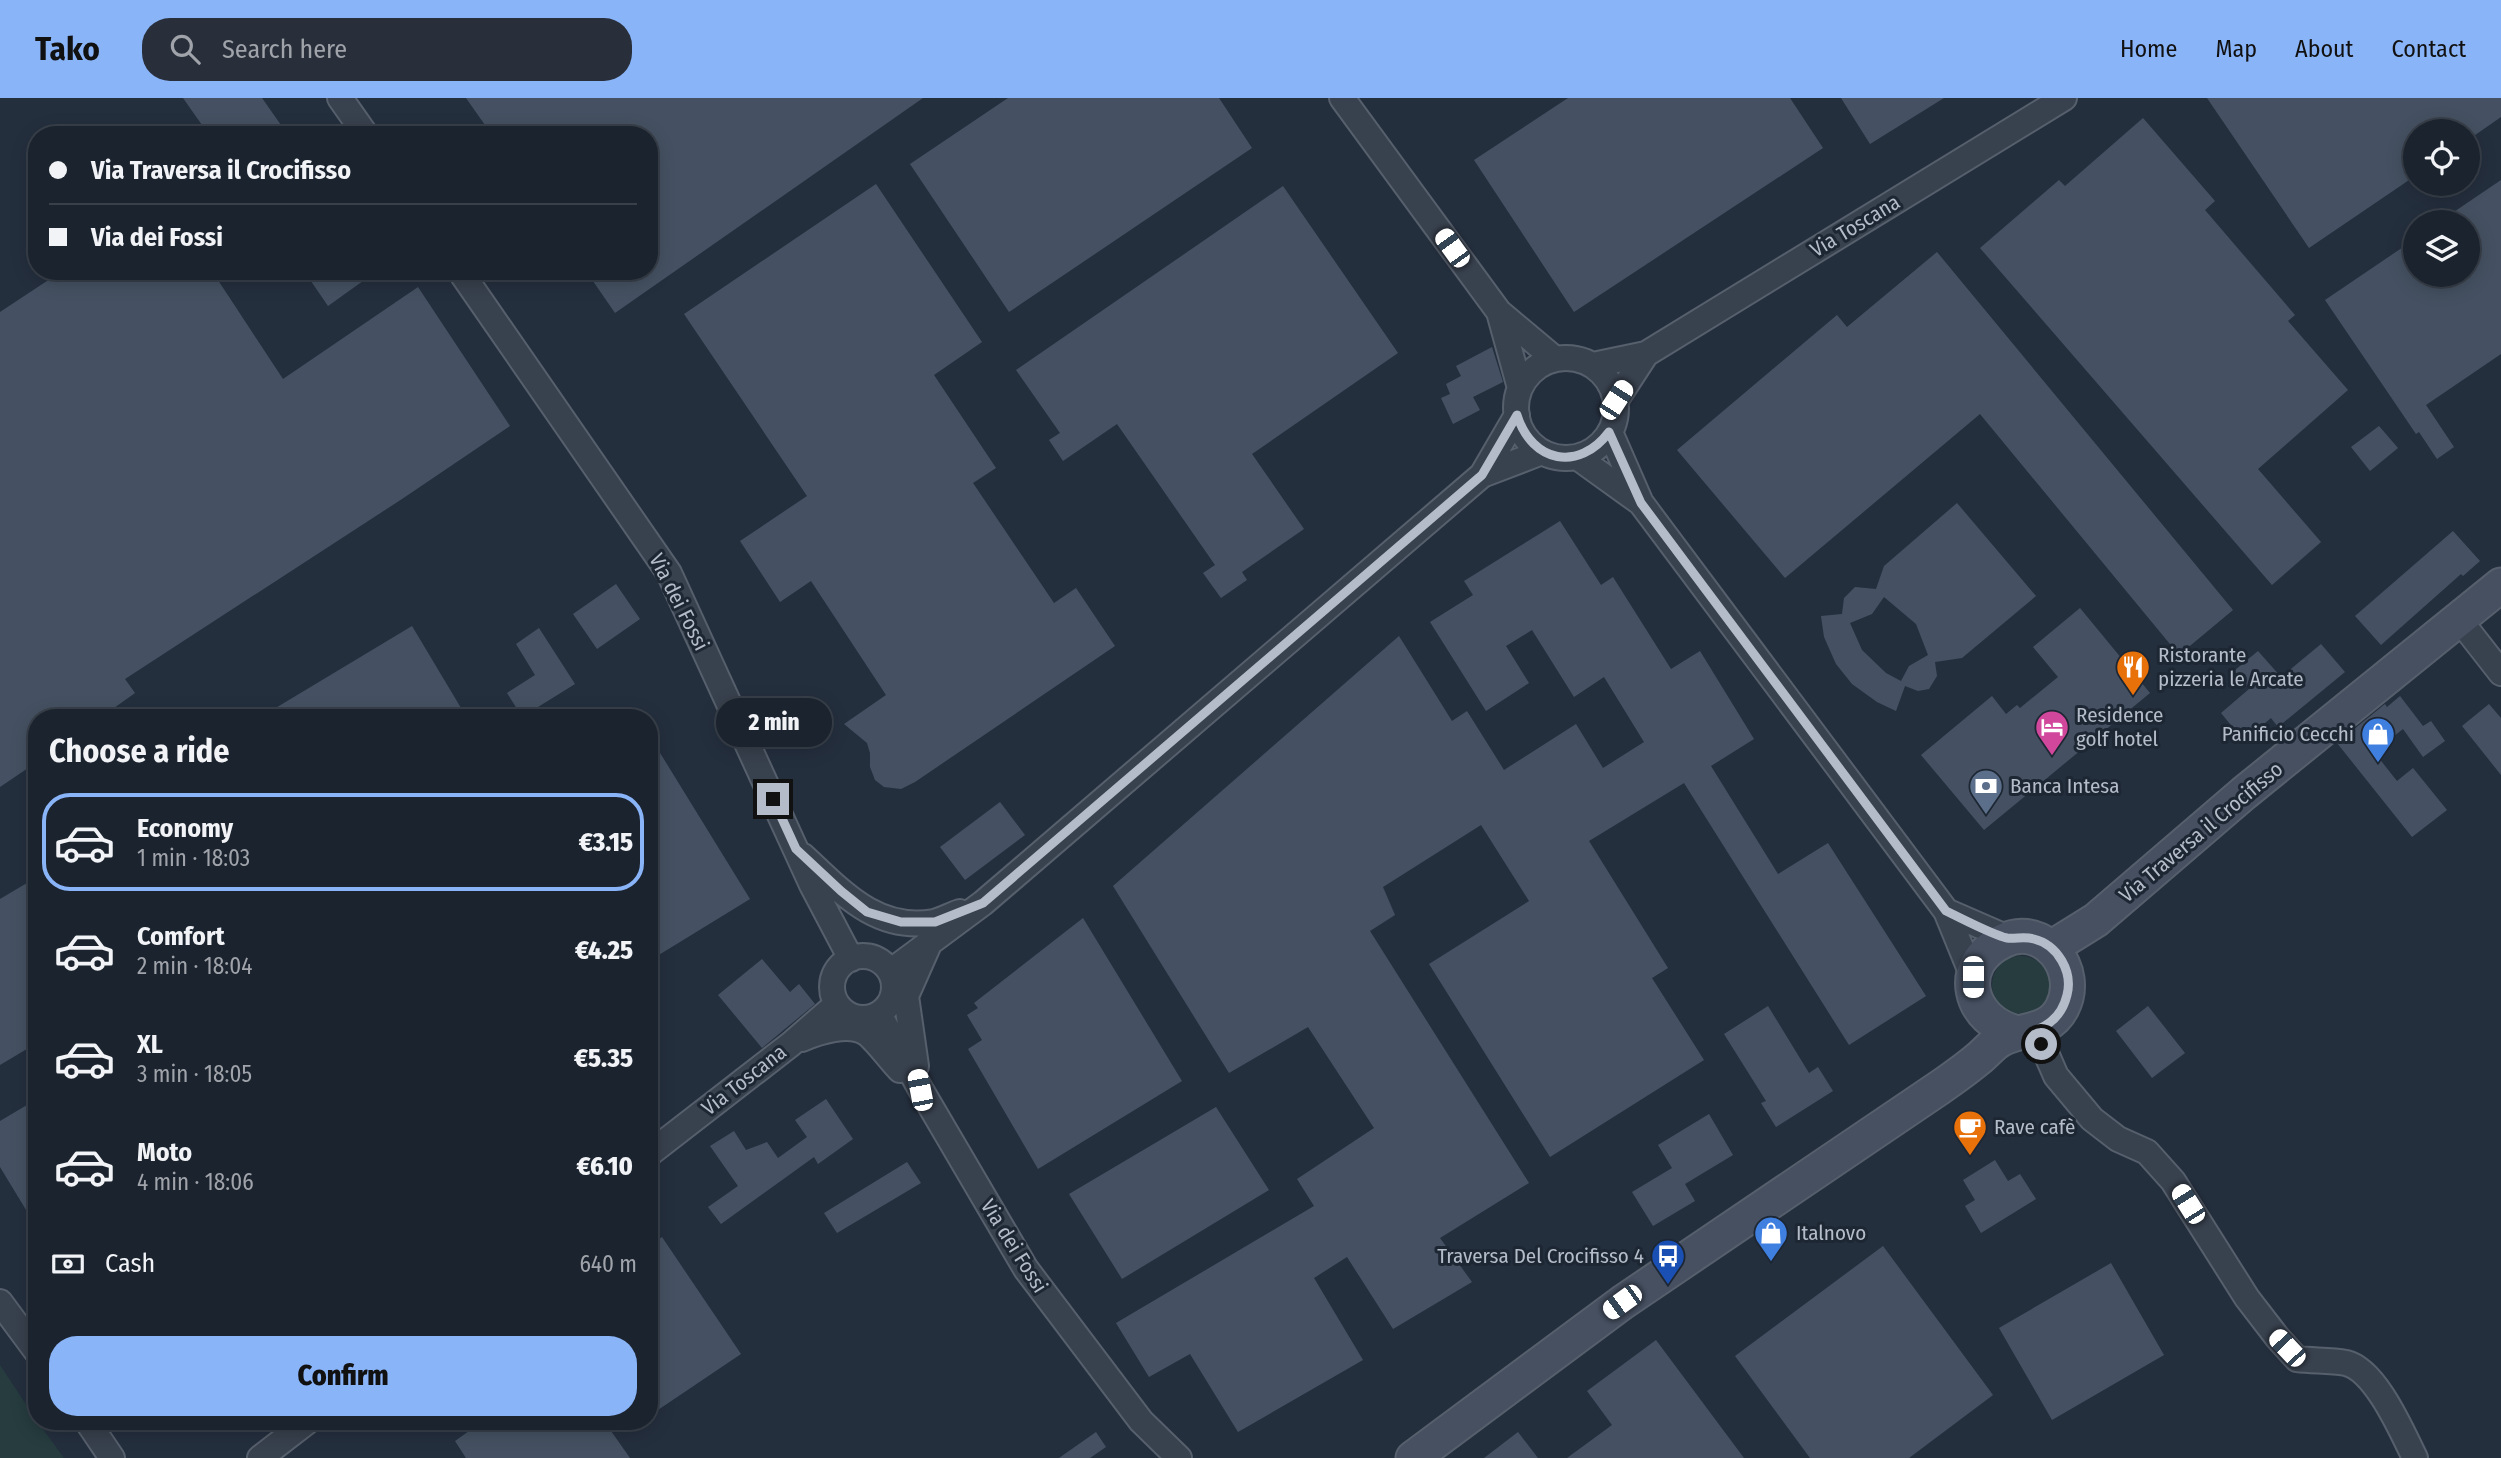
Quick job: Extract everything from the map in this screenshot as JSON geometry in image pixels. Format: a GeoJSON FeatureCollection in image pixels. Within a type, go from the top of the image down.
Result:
{"type":"FeatureCollection","features":[{"type":"Feature","properties":{"kind":"street"},"geometry":{"type":"LineString","coordinates":[[340,98],[360,126]]}},
{"type":"Feature","properties":{"kind":"street"},"geometry":{"type":"LineString","coordinates":[[1342,98],[1499,312],[1555,359]]}},
{"type":"Feature","properties":{"kind":"street","name":"Via Toscana"},"geometry":{"type":"LineString","coordinates":[[1592,365],[1646,354],[2064,98]]}},
{"type":"Feature","properties":{"kind":"street","name":"Via dei Fossi"},"geometry":{"type":"LineString","coordinates":[[466,280],[669,573],[812,885],[851,959]]}},
{"type":"Feature","properties":{"kind":"street"},"geometry":{"type":"LineString","coordinates":[[1499,312],[1520,388]]}},
{"type":"Feature","properties":{"kind":"street","name":"Via Toscana"},"geometry":{"type":"LineString","coordinates":[[1616,400],[1646,354]]}},
{"type":"Feature","properties":{"kind":"street"},"geometry":{"type":"LineString","coordinates":[[1555,359],[1581,360],[1592,365],[1604,374],[1612,386],[1616,400],[1615,417],[1609,432],[1590,452],[1577,457],[1565,458],[1542,452],[1530,442],[1522,430],[1517,415],[1520,388],[1528,375],[1555,359]]}},
{"type":"Feature","properties":{"kind":"street"},"geometry":{"type":"LineString","coordinates":[[890,972],[983,903],[1482,475],[1517,415]]}},
{"type":"Feature","properties":{"kind":"street"},"geometry":{"type":"LineString","coordinates":[[1609,432],[1641,503],[1946,911],[1973,977]]}},
{"type":"Feature","properties":{"kind":"street"},"geometry":{"type":"LineString","coordinates":[[1482,475],[1542,452]]}},
{"type":"Feature","properties":{"kind":"street"},"geometry":{"type":"LineString","coordinates":[[1577,457],[1641,503]]}},
{"type":"Feature","properties":{"kind":"street","name":"Via Traversa il Crocifisso"},"geometry":{"type":"LineString","coordinates":[[2059,961],[2096,920],[2244,793],[2501,584]]}},
{"type":"Feature","properties":{"kind":"street"},"geometry":{"type":"LineString","coordinates":[[2458,618],[2501,673]]}},
{"type":"Feature","properties":{"kind":"street"},"geometry":{"type":"LineString","coordinates":[[796,849],[867,912],[901,922],[935,922],[983,903]]}},
{"type":"Feature","properties":{"kind":"street"},"geometry":{"type":"LineString","coordinates":[[1946,911],[2008,938]]}},
{"type":"Feature","properties":{"kind":"street"},"geometry":{"type":"LineString","coordinates":[[1413,1458],[1622,1302],[1939,1088],[2014,1028],[2054,1019],[2061,1010],[2068,988],[2059,961],[2037,939],[2020,936],[2008,938],[1992,946],[1976,966],[1973,994],[1979,1010],[2014,1028],[2092,1119],[2118,1139],[2147,1152],[2173,1181],[2247,1298],[2297,1359],[2348,1363],[2366,1374],[2384,1400],[2415,1458]]}},
{"type":"Feature","properties":{"kind":"street"},"geometry":{"type":"LineString","coordinates":[[920,1090],[909,1034],[906,996],[929,944]]}},
{"type":"Feature","properties":{"kind":"street"},"geometry":{"type":"LineString","coordinates":[[868,957],[884,965],[890,972],[893,990],[886,1007],[879,1014],[861,1018],[843,1011],[837,1004],[833,996],[834,978],[844,963],[851,959],[868,957]]}},
{"type":"Feature","properties":{"kind":"street","name":"Via Toscana"},"geometry":{"type":"LineString","coordinates":[[658,1147],[791,1044],[837,1004]]}},
{"type":"Feature","properties":{"kind":"street","name":"Via dei Fossi"},"geometry":{"type":"LineString","coordinates":[[879,1014],[920,1090],[1026,1269],[1141,1421],[1179,1458]]}},
{"type":"Feature","properties":{"kind":"street"},"geometry":{"type":"LineString","coordinates":[[791,1044],[819,1031],[841,1028],[865,1032],[920,1090]]}},
{"type":"Feature","properties":{"kind":"street"},"geometry":{"type":"LineString","coordinates":[[0,1302],[28,1340]]}},
{"type":"Feature","properties":{"kind":"street"},"geometry":{"type":"LineString","coordinates":[[94,1430],[113,1454]]}},
{"type":"Feature","properties":{"kind":"street"},"geometry":{"type":"LineString","coordinates":[[260,1458],[296,1430]]}},
{"type":"Feature","properties":{"kind":"green space"},"geometry":{"type":"Polygon","coordinates":[[[2021,956],[2032,958],[2045,969],[2050,985],[2048,996],[2037,1009],[2021,1014],[2010,1012],[1997,1001],[1992,985],[1994,974],[2005,961],[2021,956]]]}},
{"type":"Feature","properties":{"kind":"green space"},"geometry":{"type":"Polygon","coordinates":[[[0,1365],[28,1407],[28,1430],[44,1430],[64,1458],[0,1458],[0,1365]]]}},
{"type":"Feature","properties":{"kind":"building"},"geometry":{"type":"Polygon","coordinates":[[[183,98],[262,98],[282,126],[203,126],[183,98]]]}},
{"type":"Feature","properties":{"kind":"building"},"geometry":{"type":"Polygon","coordinates":[[[466,98],[923,98],[615,313],[592,280],[658,280],[658,126],[486,126],[466,98]]]}},
{"type":"Feature","properties":{"kind":"building"},"geometry":{"type":"Polygon","coordinates":[[[1008,98],[1219,98],[1252,148],[1009,312],[910,164],[1008,98]]]}},
{"type":"Feature","properties":{"kind":"building"},"geometry":{"type":"Polygon","coordinates":[[[1568,98],[1790,98],[1823,148],[1574,312],[1474,160],[1568,98]]]}},
{"type":"Feature","properties":{"kind":"building"},"geometry":{"type":"Polygon","coordinates":[[[1841,98],[1944,98],[1870,144],[1841,98]]]}},
{"type":"Feature","properties":{"kind":"building"},"geometry":{"type":"Polygon","coordinates":[[[2207,98],[2501,98],[2501,117],[2480,132],[2480,119],[2403,119],[2403,184],[2309,248],[2207,98]]]}},
{"type":"Feature","properties":{"kind":"building"},"geometry":{"type":"Polygon","coordinates":[[[2143,118],[2215,201],[2205,210],[2295,315],[2288,321],[2348,390],[2258,469],[2321,542],[2272,585],[1980,248],[2059,180],[2065,186],[2143,118]]]}},
{"type":"Feature","properties":{"kind":"building"},"geometry":{"type":"Polygon","coordinates":[[[2501,180],[2501,354],[2426,405],[2454,447],[2437,459],[2419,432],[2416,434],[2325,300],[2403,247],[2403,287],[2480,287],[2480,210],[2457,210],[2501,180]]]}},
{"type":"Feature","properties":{"kind":"building"},"geometry":{"type":"Polygon","coordinates":[[[876,184],[982,342],[934,375],[996,468],[973,483],[1054,603],[1076,588],[1115,646],[901,789],[884,787],[875,780],[870,767],[867,743],[844,724],[886,695],[811,581],[780,602],[740,541],[807,496],[684,314],[876,184]]]}},
{"type":"Feature","properties":{"kind":"building"},"geometry":{"type":"Polygon","coordinates":[[[1283,186],[1398,353],[1252,454],[1304,529],[1242,572],[1247,580],[1221,598],[1203,573],[1215,565],[1117,424],[1063,461],[1049,440],[1060,433],[1016,370],[1283,186]]]}},
{"type":"Feature","properties":{"kind":"building"},"geometry":{"type":"Polygon","coordinates":[[[1937,252],[2233,610],[2179,655],[1980,414],[1785,578],[1677,450],[1837,315],[1847,327],[1937,252]]]}},
{"type":"Feature","properties":{"kind":"building"},"geometry":{"type":"Polygon","coordinates":[[[48,280],[218,280],[283,379],[418,287],[510,426],[125,679],[135,693],[113,709],[28,709],[28,768],[0,787],[0,312],[48,280]]]}},
{"type":"Feature","properties":{"kind":"building"},"geometry":{"type":"Polygon","coordinates":[[[310,280],[364,280],[328,306],[310,280]]]}},
{"type":"Feature","properties":{"kind":"building"},"geometry":{"type":"Polygon","coordinates":[[[1492,347],[1503,382],[1473,397],[1480,410],[1453,424],[1441,398],[1450,394],[1446,384],[1461,376],[1456,366],[1492,347]]]}},
{"type":"Feature","properties":{"kind":"building"},"geometry":{"type":"Polygon","coordinates":[[[2379,426],[2398,448],[2370,471],[2351,447],[2379,426]]]}},
{"type":"Feature","properties":{"kind":"building"},"geometry":{"type":"Polygon","coordinates":[[[1957,503],[2036,596],[1962,658],[1935,662],[1937,676],[1929,689],[1918,691],[1905,686],[1896,711],[1877,702],[1852,684],[1836,664],[1824,637],[1821,616],[1842,614],[1844,598],[1855,587],[1876,589],[1884,566],[1957,503]],[[1884,597],[1872,614],[1850,623],[1862,650],[1886,673],[1901,681],[1909,666],[1928,655],[1916,624],[1884,597]]]}},
{"type":"Feature","properties":{"kind":"building"},"geometry":{"type":"Polygon","coordinates":[[[1560,521],[1601,585],[1613,577],[1671,669],[1700,651],[1754,739],[1711,766],[1778,874],[1828,843],[1926,996],[1849,1045],[1684,783],[1589,841],[1668,968],[1652,978],[1704,1060],[1550,1157],[1429,964],[1529,901],[1481,825],[1383,887],[1395,915],[1370,931],[1529,1183],[1440,1238],[1472,1282],[1393,1329],[1347,1257],[1314,1278],[1363,1360],[1238,1432],[1190,1354],[1149,1377],[1116,1323],[1314,1206],[1297,1179],[1374,1128],[1308,1027],[1229,1073],[1113,886],[1399,636],[1452,721],[1467,711],[1504,770],[1576,724],[1603,768],[1644,742],[1604,677],[1574,697],[1532,630],[1506,646],[1529,683],[1486,711],[1430,622],[1473,595],[1464,581],[1560,521]]]}},
{"type":"Feature","properties":{"kind":"building"},"geometry":{"type":"Polygon","coordinates":[[[2453,531],[2480,561],[2463,576],[2461,574],[2381,645],[2355,616],[2453,531]]]}},
{"type":"Feature","properties":{"kind":"building"},"geometry":{"type":"Polygon","coordinates":[[[616,584],[640,619],[597,649],[573,614],[616,584]]]}},
{"type":"Feature","properties":{"kind":"building"},"geometry":{"type":"Polygon","coordinates":[[[2080,608],[2150,693],[1984,830],[1921,755],[1992,696],[2006,714],[2017,705],[2020,708],[2058,677],[2033,647],[2080,608]]]}},
{"type":"Feature","properties":{"kind":"building"},"geometry":{"type":"Polygon","coordinates":[[[412,626],[462,709],[274,709],[412,626]]]}},
{"type":"Feature","properties":{"kind":"building"},"geometry":{"type":"Polygon","coordinates":[[[539,628],[575,684],[535,709],[517,709],[507,693],[535,675],[516,644],[539,628]]]}},
{"type":"Feature","properties":{"kind":"building"},"geometry":{"type":"Polygon","coordinates":[[[2321,644],[2345,672],[2278,727],[2271,718],[2244,741],[2221,713],[2249,689],[2234,671],[2258,651],[2281,677],[2321,644]]]}},
{"type":"Feature","properties":{"kind":"building"},"geometry":{"type":"Polygon","coordinates":[[[2400,696],[2423,726],[2431,721],[2445,741],[2423,757],[2403,729],[2374,752],[2397,781],[2413,768],[2447,810],[2412,837],[2337,743],[2385,704],[2387,707],[2400,696]]]}},
{"type":"Feature","properties":{"kind":"building"},"geometry":{"type":"Polygon","coordinates":[[[2489,704],[2501,718],[2501,775],[2462,726],[2489,704]]]}},
{"type":"Feature","properties":{"kind":"building"},"geometry":{"type":"Polygon","coordinates":[[[658,750],[750,899],[658,955],[658,750]]]}},
{"type":"Feature","properties":{"kind":"building"},"geometry":{"type":"Polygon","coordinates":[[[1000,802],[1025,835],[965,880],[940,847],[1000,802]]]}},
{"type":"Feature","properties":{"kind":"building"},"geometry":{"type":"Polygon","coordinates":[[[28,882],[28,1048],[0,1065],[0,899],[28,882]]]}},
{"type":"Feature","properties":{"kind":"building"},"geometry":{"type":"Polygon","coordinates":[[[1083,918],[1182,1081],[1038,1169],[968,1049],[982,1040],[967,1015],[978,1008],[974,1003],[1083,918]]]}},
{"type":"Feature","properties":{"kind":"building"},"geometry":{"type":"Polygon","coordinates":[[[762,959],[790,992],[799,984],[815,1004],[762,1048],[718,995],[762,959]]]}},
{"type":"Feature","properties":{"kind":"building"},"geometry":{"type":"Polygon","coordinates":[[[1768,1006],[1809,1073],[1818,1067],[1833,1091],[1776,1127],[1761,1103],[1766,1101],[1724,1034],[1768,1006]]]}},
{"type":"Feature","properties":{"kind":"building"},"geometry":{"type":"Polygon","coordinates":[[[2148,1006],[2185,1053],[2152,1078],[2116,1031],[2148,1006]]]}},
{"type":"Feature","properties":{"kind":"building"},"geometry":{"type":"Polygon","coordinates":[[[826,1099],[853,1139],[818,1164],[814,1157],[721,1224],[708,1207],[738,1186],[710,1146],[734,1131],[746,1150],[767,1142],[778,1158],[807,1137],[795,1120],[826,1099]]]}},
{"type":"Feature","properties":{"kind":"building"},"geometry":{"type":"Polygon","coordinates":[[[28,1104],[28,1213],[0,1167],[0,1121],[28,1104]]]}},
{"type":"Feature","properties":{"kind":"building"},"geometry":{"type":"Polygon","coordinates":[[[1216,1107],[1269,1190],[1122,1279],[1069,1194],[1216,1107]]]}},
{"type":"Feature","properties":{"kind":"building"},"geometry":{"type":"Polygon","coordinates":[[[1709,1114],[1733,1155],[1685,1184],[1695,1201],[1653,1226],[1632,1192],[1672,1168],[1658,1145],[1709,1114]]]}},
{"type":"Feature","properties":{"kind":"building"},"geometry":{"type":"Polygon","coordinates":[[[1995,1160],[2008,1181],[2020,1174],[2036,1199],[1981,1233],[1965,1206],[1975,1200],[1963,1180],[1995,1160]]]}},
{"type":"Feature","properties":{"kind":"building"},"geometry":{"type":"Polygon","coordinates":[[[907,1162],[921,1183],[837,1233],[824,1213],[907,1162]]]}},
{"type":"Feature","properties":{"kind":"building"},"geometry":{"type":"Polygon","coordinates":[[[662,1237],[741,1354],[658,1410],[658,1240],[662,1237]]]}},
{"type":"Feature","properties":{"kind":"building"},"geometry":{"type":"Polygon","coordinates":[[[1883,1246],[1993,1395],[1909,1458],[1810,1458],[1735,1356],[1883,1246]]]}},
{"type":"Feature","properties":{"kind":"building"},"geometry":{"type":"Polygon","coordinates":[[[2111,1263],[2164,1355],[2052,1420],[1999,1328],[2111,1263]]]}},
{"type":"Feature","properties":{"kind":"building"},"geometry":{"type":"Polygon","coordinates":[[[1656,1340],[1744,1458],[1567,1458],[1612,1425],[1587,1391],[1656,1340]]]}},
{"type":"Feature","properties":{"kind":"building"},"geometry":{"type":"Polygon","coordinates":[[[470,1430],[610,1430],[630,1458],[466,1458],[455,1441],[470,1430]]]}},
{"type":"Feature","properties":{"kind":"building"},"geometry":{"type":"Polygon","coordinates":[[[1096,1432],[1106,1447],[1090,1458],[1059,1458],[1096,1432]]]}},
{"type":"Feature","properties":{"kind":"building"},"geometry":{"type":"Polygon","coordinates":[[[1518,1432],[1538,1458],[1484,1458],[1518,1432]]]}},
{"type":"Feature","properties":{"kind":"place","name":"Ristorante pizzeria le Arcate"},"geometry":{"type":"Point","coordinates":[2133,697]}},
{"type":"Feature","properties":{"kind":"place","name":"Residence golf hotel"},"geometry":{"type":"Point","coordinates":[2052,757]}},
{"type":"Feature","properties":{"kind":"place","name":"Panificio Cecchi"},"geometry":{"type":"Point","coordinates":[2378,764]}},
{"type":"Feature","properties":{"kind":"place","name":"Banca Intesa"},"geometry":{"type":"Point","coordinates":[1986,816]}},
{"type":"Feature","properties":{"kind":"place","name":"Rave cafè"},"geometry":{"type":"Point","coordinates":[1970,1157]}},
{"type":"Feature","properties":{"kind":"place","name":"Italnovo"},"geometry":{"type":"Point","coordinates":[1771,1263]}},
{"type":"Feature","properties":{"kind":"place","name":"Traversa Del Crocifisso 4"},"geometry":{"type":"Point","coordinates":[1668,1286]}},
{"type":"Feature","properties":{"kind":"route"},"geometry":{"type":"LineString","coordinates":[[773,799],[796,849],[867,912],[901,922],[935,922],[983,903],[1482,475],[1517,415],[1530,442],[1542,452],[1553,456],[1577,457],[1590,452],[1609,432],[1641,503],[1946,911],[2008,938],[2020,936],[2037,939],[2061,958],[2067,974],[2067,998],[2054,1019],[2036,1030],[2041,1044]]}}]}
